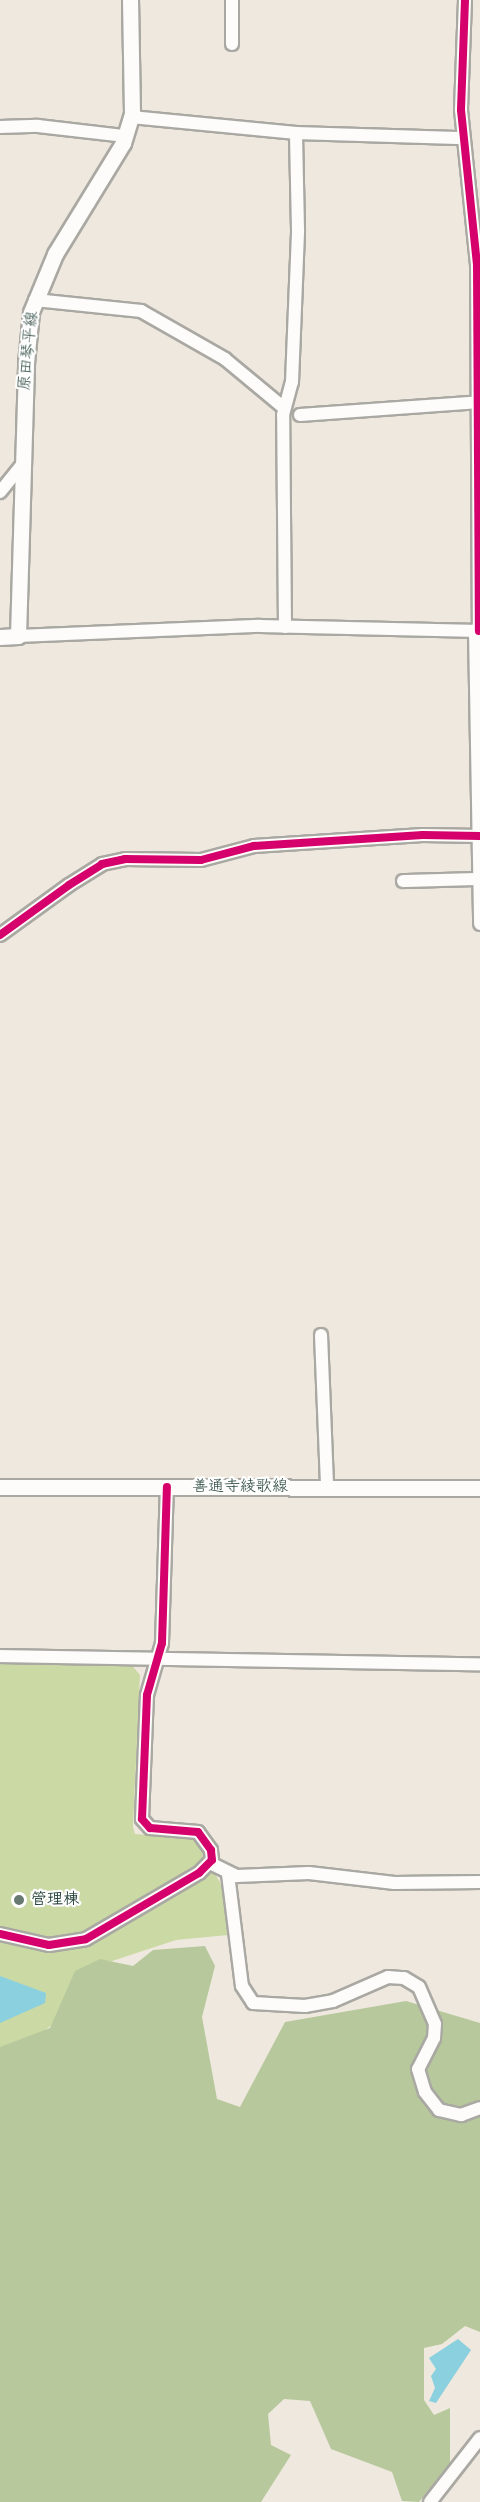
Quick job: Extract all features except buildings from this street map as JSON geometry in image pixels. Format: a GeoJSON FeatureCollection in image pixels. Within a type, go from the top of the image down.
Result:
{"type":"FeatureCollection","features":[{"type":"Feature","properties":{"kind":"main road","name":"原田琴平線"},"geometry":{"type":"LineString","coordinates":[[18,636],[26,363],[35,300],[55,254],[116,160],[125,136],[131,117],[130,0]]}},
{"type":"Feature","properties":{"kind":"main road"},"geometry":{"type":"LineString","coordinates":[[0,637],[18,636]]}},
{"type":"Feature","properties":{"kind":"main road","name":"善通寺綾歌線"},"geometry":{"type":"LineString","coordinates":[[0,1487],[480,1488]]}},
{"type":"Feature","properties":{"kind":"street"},"geometry":{"type":"LineString","coordinates":[[465,0],[461,110],[477,264],[480,924]]}},
{"type":"Feature","properties":{"kind":"street"},"geometry":{"type":"LineString","coordinates":[[228,5],[232,44]]}},
{"type":"Feature","properties":{"kind":"street"},"geometry":{"type":"LineString","coordinates":[[131,117],[296,134],[457,138]]}},
{"type":"Feature","properties":{"kind":"street"},"geometry":{"type":"LineString","coordinates":[[0,127],[38,126],[125,136]]}},
{"type":"Feature","properties":{"kind":"street"},"geometry":{"type":"LineString","coordinates":[[285,627],[281,513],[284,408],[292,382],[298,230],[296,134]]}},
{"type":"Feature","properties":{"kind":"street"},"geometry":{"type":"LineString","coordinates":[[35,300],[141,311],[225,359],[284,408]]}},
{"type":"Feature","properties":{"kind":"street"},"geometry":{"type":"LineString","coordinates":[[300,415],[478,402]]}},
{"type":"Feature","properties":{"kind":"street"},"geometry":{"type":"LineString","coordinates":[[0,492],[23,464]]}},
{"type":"Feature","properties":{"kind":"street"},"geometry":{"type":"LineString","coordinates":[[18,636],[285,627],[478,631]]}},
{"type":"Feature","properties":{"kind":"street"},"geometry":{"type":"LineString","coordinates":[[0,935],[102,864],[125,859],[201,860],[254,846],[423,835],[479,836]]}},
{"type":"Feature","properties":{"kind":"street"},"geometry":{"type":"LineString","coordinates":[[403,881],[479,879]]}},
{"type":"Feature","properties":{"kind":"street"},"geometry":{"type":"LineString","coordinates":[[321,1335],[327,1487]]}},
{"type":"Feature","properties":{"kind":"street"},"geometry":{"type":"LineString","coordinates":[[167,1487],[160,1659],[147,1695],[142,1819],[150,1828],[198,1832],[211,1850],[209,1865]]}},
{"type":"Feature","properties":{"kind":"street"},"geometry":{"type":"LineString","coordinates":[[0,1656],[480,1664]]}},
{"type":"Feature","properties":{"kind":"street"},"geometry":{"type":"LineString","coordinates":[[209,1865],[228,1874],[309,1873],[423,1884],[480,1882]]}},
{"type":"Feature","properties":{"kind":"street"},"geometry":{"type":"LineString","coordinates":[[0,1934],[49,1946],[86,1939],[209,1865]]}},
{"type":"Feature","properties":{"kind":"street"},"geometry":{"type":"LineString","coordinates":[[228,1874],[242,1986],[253,2003],[305,2006],[333,2001],[388,1977],[404,1978],[419,1987],[435,2024],[434,2038],[418,2069],[425,2092],[439,2110],[461,2115],[480,2108]]}},
{"type":"Feature","properties":{"kind":"street"},"geometry":{"type":"LineString","coordinates":[[430,2502],[480,2438]]}},
{"type":"Feature","properties":{"kind":"green space"},"geometry":{"type":"Polygon","coordinates":[[[0,1661],[129,1662],[140,1675],[133,1827],[135,1834],[194,1839],[224,1889],[228,1935],[176,1940],[94,1967],[80,2002],[43,2032],[0,2051],[0,1661]]]}},
{"type":"Feature","properties":{"kind":"green space"},"geometry":{"type":"Polygon","coordinates":[[[205,1946],[215,1966],[202,2017],[217,2099],[240,2107],[285,2022],[406,2001],[480,2023],[480,2332],[465,2326],[442,2344],[424,2348],[424,2400],[434,2415],[450,2408],[450,2463],[419,2502],[402,2501],[392,2472],[331,2449],[310,2401],[284,2399],[268,2414],[271,2445],[291,2455],[261,2502],[0,2502],[0,2047],[50,2028],[75,1971],[100,1959],[133,1966],[153,1950],[205,1946]]]}},
{"type":"Feature","properties":{"kind":"water"},"geometry":{"type":"Polygon","coordinates":[[[0,1976],[46,1993],[45,2003],[0,2023],[0,1976]]]}},
{"type":"Feature","properties":{"kind":"water"},"geometry":{"type":"Polygon","coordinates":[[[458,2339],[471,2350],[436,2403],[429,2401],[435,2388],[431,2376],[436,2369],[429,2358],[458,2339]]]}},
{"type":"Feature","properties":{"kind":"cycle path"},"geometry":{"type":"LineString","coordinates":[[465,0],[461,110],[477,265],[479,631]]}},
{"type":"Feature","properties":{"kind":"cycle path"},"geometry":{"type":"LineString","coordinates":[[0,935],[102,864],[125,859],[201,860],[254,846],[423,835],[480,836]]}},
{"type":"Feature","properties":{"kind":"cycle path"},"geometry":{"type":"LineString","coordinates":[[0,1934],[49,1945],[86,1939],[199,1873],[212,1860],[211,1850],[198,1832],[150,1828],[142,1819],[147,1695],[162,1643],[167,1487]]}},
{"type":"Feature","properties":{"kind":"place","name":"管理棟"},"geometry":{"type":"Point","coordinates":[19,1900]}}]}
